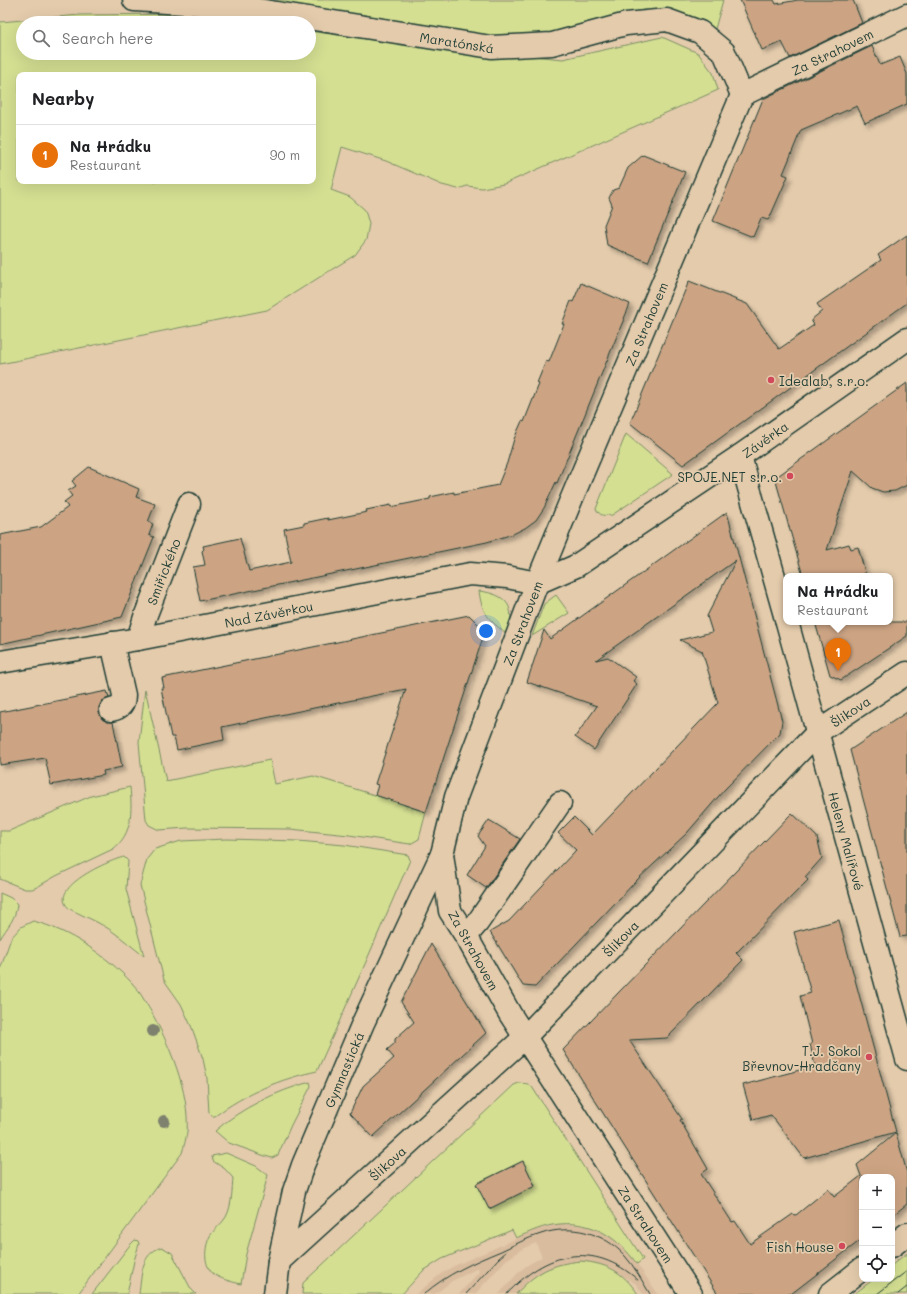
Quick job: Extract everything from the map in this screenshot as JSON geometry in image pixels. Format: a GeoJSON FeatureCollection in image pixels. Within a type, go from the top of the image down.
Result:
{"type":"FeatureCollection","features":[{"type":"Feature","properties":{"kind":"street","name":"Maratónská"},"geometry":{"type":"LineString","coordinates":[[134,0],[233,6],[296,16]]}},
{"type":"Feature","properties":{"kind":"street","name":"Za Strahovem"},"geometry":{"type":"LineString","coordinates":[[691,1294],[510,1014],[466,936],[450,911],[442,854],[456,797],[537,583],[742,95],[907,15]]}},
{"type":"Feature","properties":{"kind":"street","name":"Maratónská"},"geometry":{"type":"LineString","coordinates":[[316,19],[491,47],[552,44],[626,24],[667,20],[700,32],[724,52],[742,95]]}},
{"type":"Feature","properties":{"kind":"street","name":"Závěrka"},"geometry":{"type":"LineString","coordinates":[[537,583],[576,566],[740,456],[907,339]]}},
{"type":"Feature","properties":{"kind":"street","name":"Heleny Malířové"},"geometry":{"type":"LineString","coordinates":[[740,456],[783,610]]}},
{"type":"Feature","properties":{"kind":"street","name":"Smiřického"},"geometry":{"type":"LineString","coordinates":[[138,639],[145,617],[189,504]]}},
{"type":"Feature","properties":{"kind":"street","name":"Nad Závěrkou"},"geometry":{"type":"LineString","coordinates":[[0,662],[138,639],[470,574],[507,577],[537,583]]}},
{"type":"Feature","properties":{"kind":"street","name":"Heleny Malířové"},"geometry":{"type":"LineString","coordinates":[[787,625],[818,732],[907,1059]]}},
{"type":"Feature","properties":{"kind":"street"},"geometry":{"type":"LineString","coordinates":[[111,710],[119,708],[124,702],[124,695],[112,643]]}},
{"type":"Feature","properties":{"kind":"street","name":"Šlikova"},"geometry":{"type":"LineString","coordinates":[[279,1261],[525,1037],[818,732],[907,673]]}},
{"type":"Feature","properties":{"kind":"street"},"geometry":{"type":"LineString","coordinates":[[466,936],[478,922],[560,803]]}},
{"type":"Feature","properties":{"kind":"street","name":"Gymnastická"},"geometry":{"type":"LineString","coordinates":[[274,1294],[279,1261],[294,1191],[303,1165],[363,1023],[442,854]]}},
{"type":"Feature","properties":{"kind":"street","name":"Šlikova"},"geometry":{"type":"LineString","coordinates":[[294,1191],[297,1203],[309,1212],[317,1215],[336,1208]]}},
{"type":"Feature","properties":{"kind":"street"},"geometry":{"type":"LineString","coordinates":[[895,1244],[907,1234]]}},
{"type":"Feature","properties":{"kind":"street"},"geometry":{"type":"LineString","coordinates":[[830,1294],[859,1271]]}},
{"type":"Feature","properties":{"kind":"shaded area"},"geometry":{"type":"Polygon","coordinates":[[[560,1224],[587,1226],[600,1230],[620,1243],[628,1251],[658,1294],[643,1294],[636,1284],[609,1267],[537,1274],[516,1294],[499,1294],[519,1272],[526,1266],[542,1257],[536,1243],[526,1247],[506,1260],[475,1294],[459,1294],[478,1273],[478,1268],[452,1281],[435,1294],[416,1294],[442,1273],[454,1266],[536,1230],[560,1224]]]}},
{"type":"Feature","properties":{"kind":"green space"},"geometry":{"type":"Polygon","coordinates":[[[232,0],[723,0],[715,29],[677,12],[643,10],[556,33],[474,40],[232,0]]]}},
{"type":"Feature","properties":{"kind":"green space"},"geometry":{"type":"Polygon","coordinates":[[[188,14],[202,16],[69,16],[188,14]]]}},
{"type":"Feature","properties":{"kind":"green space"},"geometry":{"type":"Polygon","coordinates":[[[16,21],[16,60],[316,60],[316,32],[388,42],[563,59],[662,37],[698,53],[713,73],[718,90],[504,184],[482,188],[467,186],[458,189],[442,185],[386,161],[342,147],[331,190],[350,197],[365,210],[369,224],[366,240],[355,255],[267,310],[0,364],[0,22],[16,21]]]}},
{"type":"Feature","properties":{"kind":"green space"},"geometry":{"type":"Polygon","coordinates":[[[626,434],[673,474],[612,515],[602,515],[596,509],[626,434]]]}},
{"type":"Feature","properties":{"kind":"green space"},"geometry":{"type":"Polygon","coordinates":[[[479,591],[496,595],[503,599],[507,604],[510,609],[511,616],[506,634],[487,615],[480,599],[479,591]]]}},
{"type":"Feature","properties":{"kind":"green space"},"geometry":{"type":"Polygon","coordinates":[[[556,595],[569,613],[532,636],[544,604],[556,595]]]}},
{"type":"Feature","properties":{"kind":"green space"},"geometry":{"type":"Polygon","coordinates":[[[145,689],[166,781],[270,760],[275,784],[313,776],[405,803],[404,805],[426,812],[419,839],[410,844],[349,835],[290,829],[187,828],[159,830],[149,825],[146,820],[139,742],[145,689]]]}},
{"type":"Feature","properties":{"kind":"green space"},"geometry":{"type":"Polygon","coordinates":[[[130,787],[131,813],[128,829],[120,843],[113,849],[32,889],[25,889],[0,879],[0,831],[9,831],[91,796],[130,787]]]}},
{"type":"Feature","properties":{"kind":"green space"},"geometry":{"type":"Polygon","coordinates":[[[226,839],[298,841],[344,845],[408,855],[410,860],[317,1071],[290,1078],[264,1088],[239,1100],[215,1116],[212,1116],[209,1113],[207,1078],[203,1059],[192,1028],[181,1004],[164,980],[140,885],[147,859],[155,849],[181,841],[226,839]]]}},
{"type":"Feature","properties":{"kind":"green space"},"geometry":{"type":"Polygon","coordinates":[[[124,857],[128,861],[126,889],[144,956],[109,929],[73,911],[66,905],[64,897],[68,889],[85,875],[96,868],[124,857]]]}},
{"type":"Feature","properties":{"kind":"green space"},"geometry":{"type":"Polygon","coordinates":[[[0,893],[11,898],[17,904],[13,919],[0,939],[0,893]]]}},
{"type":"Feature","properties":{"kind":"green space"},"geometry":{"type":"Polygon","coordinates":[[[33,921],[47,925],[74,937],[87,945],[111,963],[135,986],[149,1008],[171,1052],[182,1084],[187,1117],[186,1140],[182,1153],[78,1294],[0,1294],[0,970],[11,938],[21,927],[33,921]]]}},
{"type":"Feature","properties":{"kind":"green space"},"geometry":{"type":"Polygon","coordinates":[[[310,1082],[311,1086],[291,1125],[278,1155],[272,1158],[229,1143],[215,1131],[236,1115],[260,1101],[285,1090],[310,1082]]]}},
{"type":"Feature","properties":{"kind":"green space"},"geometry":{"type":"Polygon","coordinates":[[[519,1083],[528,1084],[532,1087],[643,1259],[637,1264],[622,1246],[604,1233],[594,1228],[584,1225],[560,1224],[543,1227],[516,1238],[512,1230],[442,1259],[423,1271],[402,1294],[302,1294],[303,1283],[514,1085],[519,1083]],[[523,1161],[477,1183],[489,1209],[535,1186],[523,1161]]]}},
{"type":"Feature","properties":{"kind":"green space"},"geometry":{"type":"Polygon","coordinates":[[[226,1153],[256,1166],[268,1175],[246,1254],[241,1284],[225,1280],[211,1272],[208,1267],[206,1257],[210,1236],[226,1217],[231,1203],[233,1178],[225,1169],[213,1161],[212,1156],[226,1153]]]}},
{"type":"Feature","properties":{"kind":"green space"},"geometry":{"type":"Polygon","coordinates":[[[135,1240],[138,1241],[139,1244],[127,1294],[92,1294],[130,1245],[135,1240]]]}},
{"type":"Feature","properties":{"kind":"green space"},"geometry":{"type":"Polygon","coordinates":[[[162,1247],[172,1253],[191,1289],[196,1294],[139,1294],[143,1266],[155,1250],[162,1247]]]}},
{"type":"Feature","properties":{"kind":"green space"},"geometry":{"type":"Polygon","coordinates":[[[907,1253],[907,1294],[854,1294],[870,1282],[895,1282],[895,1263],[907,1253]]]}},
{"type":"Feature","properties":{"kind":"green space"},"geometry":{"type":"Polygon","coordinates":[[[581,1261],[599,1264],[614,1270],[632,1286],[638,1294],[516,1294],[530,1280],[545,1270],[561,1264],[581,1261]]]}},
{"type":"Feature","properties":{"kind":"building"},"geometry":{"type":"Polygon","coordinates":[[[740,0],[774,0],[776,4],[798,0],[853,0],[862,23],[790,58],[782,42],[762,50],[740,0]]]}},
{"type":"Feature","properties":{"kind":"building"},"geometry":{"type":"Polygon","coordinates":[[[872,46],[880,65],[900,57],[907,74],[907,104],[865,123],[857,106],[801,130],[783,174],[788,176],[770,217],[768,220],[761,218],[753,237],[713,221],[763,99],[872,46]]]}},
{"type":"Feature","properties":{"kind":"building"},"geometry":{"type":"Polygon","coordinates":[[[643,155],[685,172],[648,262],[607,245],[604,225],[612,205],[609,198],[613,190],[619,188],[628,168],[643,155]]]}},
{"type":"Feature","properties":{"kind":"building"},"geometry":{"type":"Polygon","coordinates":[[[907,235],[907,303],[683,465],[630,423],[689,281],[747,304],[779,349],[814,325],[811,320],[822,311],[817,304],[881,260],[878,255],[907,235]]]}},
{"type":"Feature","properties":{"kind":"building"},"geometry":{"type":"Polygon","coordinates":[[[581,283],[630,304],[557,483],[556,482],[544,508],[536,520],[513,534],[487,542],[200,601],[193,567],[205,565],[202,551],[204,549],[203,546],[240,538],[249,571],[291,562],[284,529],[328,518],[328,520],[367,512],[366,510],[391,505],[391,507],[430,499],[430,497],[454,492],[454,494],[498,485],[507,463],[514,439],[522,421],[524,422],[539,384],[537,383],[546,361],[549,362],[564,324],[562,324],[571,301],[573,302],[581,283]]]}},
{"type":"Feature","properties":{"kind":"building"},"geometry":{"type":"Polygon","coordinates":[[[907,383],[907,485],[895,491],[883,492],[872,488],[853,471],[827,550],[849,544],[851,549],[858,547],[865,573],[802,573],[775,478],[907,383]]]}},
{"type":"Feature","properties":{"kind":"building"},"geometry":{"type":"Polygon","coordinates":[[[89,467],[139,489],[136,497],[155,504],[148,522],[153,524],[149,535],[154,537],[122,617],[0,644],[0,535],[41,527],[68,507],[64,502],[72,496],[68,491],[76,486],[72,481],[89,467]]]}},
{"type":"Feature","properties":{"kind":"building"},"geometry":{"type":"Polygon","coordinates":[[[727,512],[782,721],[780,733],[724,790],[687,833],[638,879],[535,987],[523,986],[490,932],[509,921],[576,850],[558,833],[574,817],[592,835],[718,703],[702,651],[680,640],[712,632],[707,616],[736,560],[596,660],[608,657],[636,677],[633,681],[637,684],[594,750],[575,737],[597,706],[527,682],[544,630],[550,639],[727,512]]]}},
{"type":"Feature","properties":{"kind":"building"},"geometry":{"type":"Polygon","coordinates":[[[469,615],[485,631],[426,812],[375,795],[378,785],[375,784],[406,689],[222,727],[224,740],[177,750],[174,737],[171,737],[161,688],[164,688],[162,678],[469,615]]]}},
{"type":"Feature","properties":{"kind":"building"},"geometry":{"type":"Polygon","coordinates":[[[893,622],[907,622],[907,636],[841,680],[830,675],[816,625],[893,625],[893,622]]]}},
{"type":"Feature","properties":{"kind":"building"},"geometry":{"type":"Polygon","coordinates":[[[107,691],[109,698],[102,701],[99,707],[99,713],[102,719],[107,722],[113,722],[122,767],[103,771],[104,775],[51,785],[45,758],[0,765],[0,712],[107,691]]]}},
{"type":"Feature","properties":{"kind":"building"},"geometry":{"type":"Polygon","coordinates":[[[907,712],[907,936],[900,937],[850,750],[907,712]]]}},
{"type":"Feature","properties":{"kind":"building"},"geometry":{"type":"Polygon","coordinates":[[[792,813],[817,837],[822,858],[805,877],[808,880],[736,953],[743,960],[667,1038],[629,1040],[682,1119],[680,1120],[708,1169],[701,1174],[732,1222],[735,1221],[750,1244],[793,1214],[796,1215],[828,1189],[834,1197],[859,1178],[859,1241],[791,1294],[718,1294],[563,1050],[792,813]]]}},
{"type":"Feature","properties":{"kind":"building"},"geometry":{"type":"Polygon","coordinates":[[[489,820],[520,839],[486,888],[467,875],[485,846],[478,836],[489,820]]]}},
{"type":"Feature","properties":{"kind":"building"},"geometry":{"type":"Polygon","coordinates":[[[839,920],[896,1132],[804,1158],[771,1115],[753,1120],[743,1085],[815,1066],[810,1044],[812,1044],[800,996],[811,993],[794,932],[839,920]]]}},
{"type":"Feature","properties":{"kind":"building"},"geometry":{"type":"Polygon","coordinates":[[[431,944],[486,1033],[373,1137],[350,1113],[363,1086],[394,1058],[387,1050],[395,1043],[395,1039],[414,1022],[401,1002],[431,944]]]}},
{"type":"Feature","properties":{"kind":"building"},"geometry":{"type":"Polygon","coordinates":[[[896,1133],[907,1173],[907,1204],[895,1214],[895,1174],[860,1174],[857,1165],[896,1133]]]}},
{"type":"Feature","properties":{"kind":"building"},"geometry":{"type":"Polygon","coordinates":[[[523,1161],[535,1186],[489,1209],[476,1184],[523,1161]]]}},
{"type":"Feature","properties":{"kind":"tram line"},"geometry":{"type":"LineString","coordinates":[[424,1294],[442,1280],[461,1269],[536,1236],[552,1231],[563,1230],[586,1232],[607,1241],[617,1248],[632,1265],[650,1294]]}},
{"type":"Feature","properties":{"kind":"tram line"},"geometry":{"type":"LineString","coordinates":[[466,1294],[507,1251]]}},
{"type":"Feature","properties":{"kind":"tram line"},"geometry":{"type":"LineString","coordinates":[[507,1294],[537,1268],[570,1256],[587,1256],[604,1259],[621,1267],[638,1280]]}},
{"type":"Feature","properties":{"kind":"tram line"},"geometry":{"type":"LineString","coordinates":[[877,1294],[907,1271]]}},
{"type":"Feature","properties":{"kind":"tram line"},"geometry":{"type":"LineString","coordinates":[[898,1294],[907,1287]]}},
{"type":"Feature","properties":{"kind":"place","name":"Idealab, s.r.o."},"geometry":{"type":"Point","coordinates":[771,380]}},
{"type":"Feature","properties":{"kind":"place","name":"SPOJE.NET s.r.o."},"geometry":{"type":"Point","coordinates":[790,476]}},
{"type":"Feature","properties":{"kind":"place","name":"Na Hrádku"},"geometry":{"type":"Point","coordinates":[838,671]}},
{"type":"Feature","properties":{"kind":"place","name":"T.J. Sokol Břevnov-Hradčany"},"geometry":{"type":"Point","coordinates":[869,1057]}},
{"type":"Feature","properties":{"kind":"place","name":"Fish House"},"geometry":{"type":"Point","coordinates":[842,1246]}}]}
